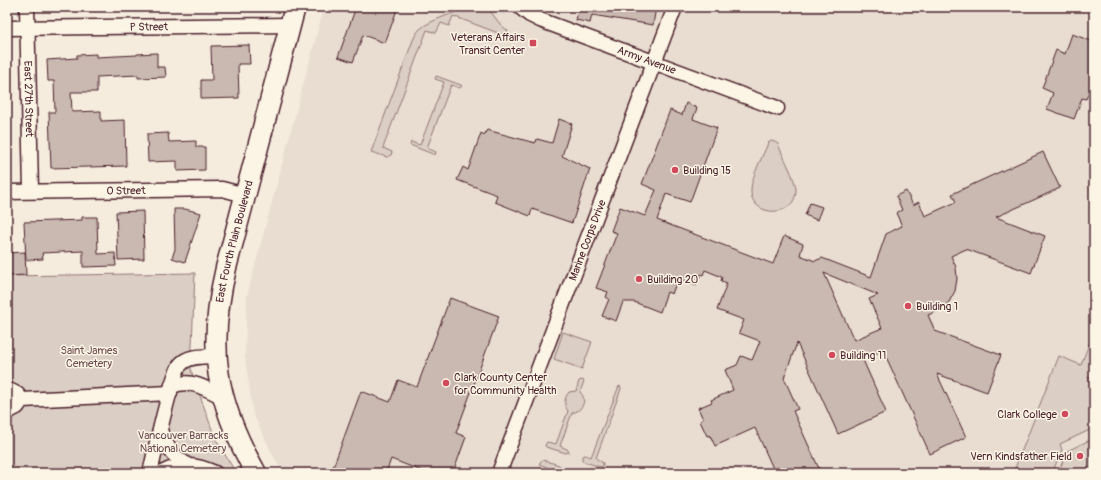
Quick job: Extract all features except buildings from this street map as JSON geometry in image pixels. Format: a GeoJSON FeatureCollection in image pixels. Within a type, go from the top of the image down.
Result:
{"type":"FeatureCollection","features":[{"type":"Feature","properties":{"kind":"main road","name":"East Fourth Plain Boulevard"},"geometry":{"type":"LineString","coordinates":[[256,473],[237,434],[223,398],[216,356],[216,326],[219,299],[226,268],[293,16]]}},
{"type":"Feature","properties":{"kind":"street","name":"East 27th Street"},"geometry":{"type":"LineString","coordinates":[[27,7],[31,191]]}},
{"type":"Feature","properties":{"kind":"street","name":"Army Avenue"},"geometry":{"type":"LineString","coordinates":[[520,7],[530,15],[540,20],[777,108]]}},
{"type":"Feature","properties":{"kind":"street","name":"Marine Corps Drive"},"geometry":{"type":"LineString","coordinates":[[499,473],[675,7]]}},
{"type":"Feature","properties":{"kind":"street","name":"P Street"},"geometry":{"type":"LineString","coordinates":[[7,28],[293,16]]}},
{"type":"Feature","properties":{"kind":"street","name":"O Street"},"geometry":{"type":"LineString","coordinates":[[7,192],[222,188],[245,195]]}},
{"type":"Feature","properties":{"kind":"street"},"geometry":{"type":"LineString","coordinates":[[150,473],[178,367],[181,363],[196,357],[216,356]]}},
{"type":"Feature","properties":{"kind":"street"},"geometry":{"type":"LineString","coordinates":[[22,400],[171,390],[181,383],[194,384],[223,398]]}},
{"type":"Feature","properties":{"kind":"street"},"geometry":{"type":"LineString","coordinates":[[7,389],[17,394],[22,400]]}},
{"type":"Feature","properties":{"kind":"street"},"geometry":{"type":"LineString","coordinates":[[7,412],[17,407],[22,400]]}},
{"type":"Feature","properties":{"kind":"street"},"geometry":{"type":"LineString","coordinates":[[160,431],[166,445],[175,457],[187,465]]}},
{"type":"Feature","properties":{"kind":"street"},"geometry":{"type":"LineString","coordinates":[[162,473],[172,468],[187,465],[203,468],[215,473]]}},
{"type":"Feature","properties":{"kind":"shaded area"},"geometry":{"type":"Polygon","coordinates":[[[324,7],[1094,7],[1094,473],[284,473],[275,459],[253,414],[245,357],[247,296],[324,7]]]}},
{"type":"Feature","properties":{"kind":"green space"},"geometry":{"type":"Polygon","coordinates":[[[468,7],[487,7],[500,24],[508,31],[506,36],[453,16],[449,26],[441,23],[436,33],[427,30],[383,148],[392,152],[391,155],[387,157],[371,152],[413,40],[417,33],[424,26],[468,7]]]}},
{"type":"Feature","properties":{"kind":"green space"},"geometry":{"type":"Polygon","coordinates":[[[436,76],[462,86],[460,88],[451,85],[449,90],[427,148],[436,152],[435,155],[410,145],[411,142],[420,145],[444,82],[435,79],[436,76]]]}},
{"type":"Feature","properties":{"kind":"green space"},"geometry":{"type":"Polygon","coordinates":[[[771,141],[778,144],[796,190],[794,199],[789,206],[781,210],[773,211],[764,210],[757,205],[752,199],[751,189],[753,178],[758,166],[768,143],[771,141]]]}},
{"type":"Feature","properties":{"kind":"green space","name":"Saint James Cemetery"},"geometry":{"type":"Polygon","coordinates":[[[195,273],[191,370],[215,438],[236,473],[7,473],[7,276],[195,273]]]}},
{"type":"Feature","properties":{"kind":"green space","name":"Clark College"},"geometry":{"type":"Polygon","coordinates":[[[1094,331],[1094,380],[1088,377],[1094,393],[1094,428],[1060,444],[1062,450],[1052,473],[1013,473],[1059,356],[1081,365],[1094,331]]]}},
{"type":"Feature","properties":{"kind":"green space"},"geometry":{"type":"Polygon","coordinates":[[[563,332],[592,342],[582,369],[554,359],[563,332]]]}},
{"type":"Feature","properties":{"kind":"green space"},"geometry":{"type":"Polygon","coordinates":[[[579,381],[584,381],[580,392],[584,398],[583,405],[579,410],[572,413],[560,446],[567,449],[569,452],[566,453],[546,447],[545,445],[547,442],[556,444],[568,411],[565,404],[566,397],[569,392],[576,391],[579,381]]]}},
{"type":"Feature","properties":{"kind":"green space"},"geometry":{"type":"Polygon","coordinates":[[[619,386],[621,389],[596,458],[603,463],[603,466],[600,467],[582,461],[582,456],[585,455],[591,457],[619,386]]]}},
{"type":"Feature","properties":{"kind":"green space","name":"Vern Kindsfather Field"},"geometry":{"type":"Polygon","coordinates":[[[1094,438],[1094,473],[1058,473],[1067,451],[1094,438]]]}},
{"type":"Feature","properties":{"kind":"green space"},"geometry":{"type":"Polygon","coordinates":[[[543,460],[559,465],[561,467],[561,472],[551,468],[549,473],[545,473],[547,467],[539,464],[543,460]]]}},
{"type":"Feature","properties":{"kind":"place","name":"Veterans Affairs Transit Center"},"geometry":{"type":"Point","coordinates":[533,43]}},
{"type":"Feature","properties":{"kind":"place","name":"Building 15"},"geometry":{"type":"Point","coordinates":[675,170]}},
{"type":"Feature","properties":{"kind":"place","name":"Building 20"},"geometry":{"type":"Point","coordinates":[639,279]}},
{"type":"Feature","properties":{"kind":"place","name":"Building 1"},"geometry":{"type":"Point","coordinates":[908,306]}},
{"type":"Feature","properties":{"kind":"place","name":"Building 11"},"geometry":{"type":"Point","coordinates":[832,355]}},
{"type":"Feature","properties":{"kind":"place","name":"Clark County Center for Community Health"},"geometry":{"type":"Point","coordinates":[446,383]}},
{"type":"Feature","properties":{"kind":"place","name":"Clark College"},"geometry":{"type":"Point","coordinates":[1065,414]}},
{"type":"Feature","properties":{"kind":"place","name":"Vern Kindsfather Field"},"geometry":{"type":"Point","coordinates":[1080,456]}},
{"type":"Feature","properties":{"kind":"park label","name":"Vancouver Barracks National Cemetery"},"geometry":{"type":"Point","coordinates":[183,441]}}]}
